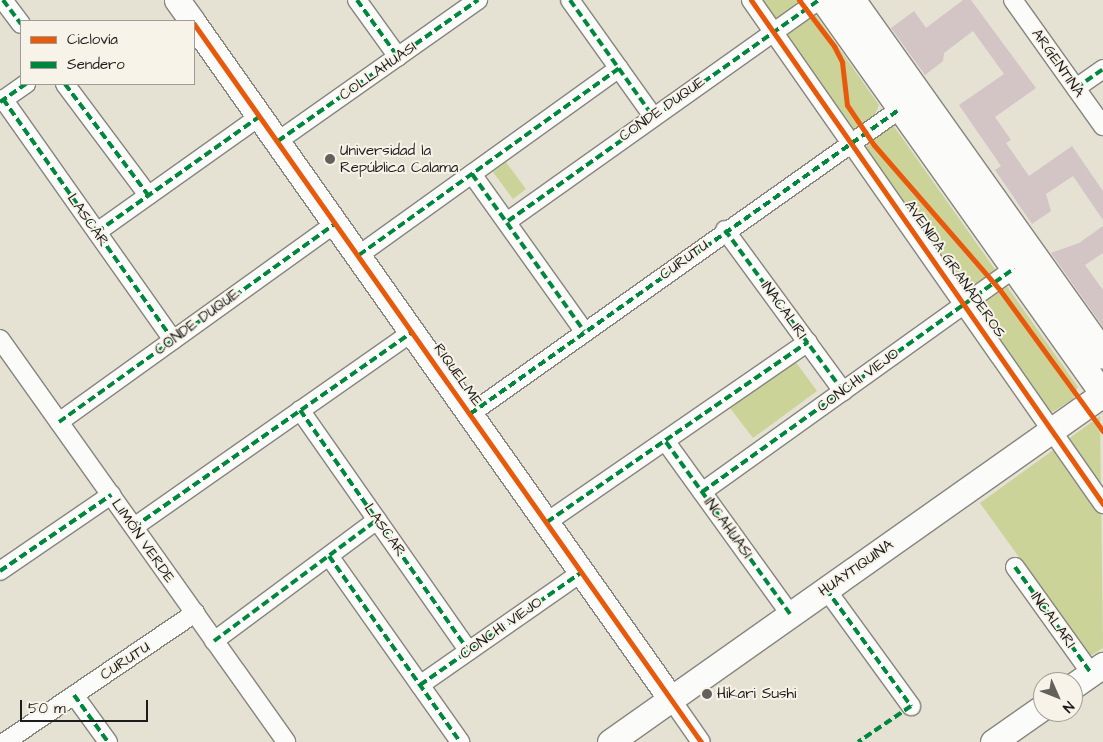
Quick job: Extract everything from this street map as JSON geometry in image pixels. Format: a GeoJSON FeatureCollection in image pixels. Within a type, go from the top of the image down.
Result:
{"type":"FeatureCollection","features":[{"type":"Feature","properties":{"kind":"main road","name":"RIQUELME"},"geometry":{"type":"LineString","coordinates":[[177,0],[192,20]]}},
{"type":"Feature","properties":{"kind":"main road"},"geometry":{"type":"LineString","coordinates":[[821,0],[1103,394]]}},
{"type":"Feature","properties":{"kind":"main road"},"geometry":{"type":"LineString","coordinates":[[851,0],[1103,354]]}},
{"type":"Feature","properties":{"kind":"main road","name":"RIQUELME"},"geometry":{"type":"LineString","coordinates":[[195,25],[671,699]]}},
{"type":"Feature","properties":{"kind":"main road","name":"HUAYTIQUINA"},"geometry":{"type":"LineString","coordinates":[[610,742],[1103,394]]}},
{"type":"Feature","properties":{"kind":"main road"},"geometry":{"type":"LineString","coordinates":[[993,742],[1033,714]]}},
{"type":"Feature","properties":{"kind":"street"},"geometry":{"type":"LineString","coordinates":[[3,0],[20,23]]}},
{"type":"Feature","properties":{"kind":"street"},"geometry":{"type":"LineString","coordinates":[[357,0],[398,57]]}},
{"type":"Feature","properties":{"kind":"street","name":"COLLAHUASI"},"geometry":{"type":"LineString","coordinates":[[278,141],[478,0]]}},
{"type":"Feature","properties":{"kind":"street"},"geometry":{"type":"LineString","coordinates":[[570,0],[652,115]]}},
{"type":"Feature","properties":{"kind":"street","name":"AVENIDA GRANADEROS"},"geometry":{"type":"LineString","coordinates":[[751,0],[1054,428],[1103,504]]}},
{"type":"Feature","properties":{"kind":"street","name":"CONDE DUQUE"},"geometry":{"type":"LineString","coordinates":[[508,221],[652,115],[821,0]]}},
{"type":"Feature","properties":{"kind":"street","name":"ARGENTINA"},"geometry":{"type":"LineString","coordinates":[[1013,0],[1103,126]]}},
{"type":"Feature","properties":{"kind":"street"},"geometry":{"type":"LineString","coordinates":[[359,255],[619,68]]}},
{"type":"Feature","properties":{"kind":"street"},"geometry":{"type":"LineString","coordinates":[[1076,88],[1103,69]]}},
{"type":"Feature","properties":{"kind":"street"},"geometry":{"type":"LineString","coordinates":[[2,100],[24,85]]}},
{"type":"Feature","properties":{"kind":"street"},"geometry":{"type":"LineString","coordinates":[[66,85],[148,195]]}},
{"type":"Feature","properties":{"kind":"street","name":"LASCAR"},"geometry":{"type":"LineString","coordinates":[[2,100],[173,340]]}},
{"type":"Feature","properties":{"kind":"street","name":"CURUTU"},"geometry":{"type":"LineString","coordinates":[[470,414],[725,230],[900,109]]}},
{"type":"Feature","properties":{"kind":"street"},"geometry":{"type":"LineString","coordinates":[[97,232],[260,116]]}},
{"type":"Feature","properties":{"kind":"street"},"geometry":{"type":"LineString","coordinates":[[472,174],[508,221],[584,332]]}},
{"type":"Feature","properties":{"kind":"street","name":"CONDE DUQUE"},"geometry":{"type":"LineString","coordinates":[[59,422],[336,223]]}},
{"type":"Feature","properties":{"kind":"street","name":"INACALIRI"},"geometry":{"type":"LineString","coordinates":[[725,230],[843,391]]}},
{"type":"Feature","properties":{"kind":"street","name":"CONCHI VIEJO"},"geometry":{"type":"LineString","coordinates":[[702,492],[1014,269]]}},
{"type":"Feature","properties":{"kind":"street"},"geometry":{"type":"LineString","coordinates":[[134,527],[413,332]]}},
{"type":"Feature","properties":{"kind":"street","name":"LIMÓN VERDE"},"geometry":{"type":"LineString","coordinates":[[0,339],[286,742]]}},
{"type":"Feature","properties":{"kind":"street"},"geometry":{"type":"LineString","coordinates":[[547,522],[666,442],[808,342]]}},
{"type":"Feature","properties":{"kind":"street","name":"LASCAR"},"geometry":{"type":"LineString","coordinates":[[300,410],[469,651]]}},
{"type":"Feature","properties":{"kind":"street","name":"INCAHUASI"},"geometry":{"type":"LineString","coordinates":[[666,442],[790,614]]}},
{"type":"Feature","properties":{"kind":"street"},"geometry":{"type":"LineString","coordinates":[[0,571],[111,495]]}},
{"type":"Feature","properties":{"kind":"street"},"geometry":{"type":"LineString","coordinates":[[214,640],[378,520]]}},
{"type":"Feature","properties":{"kind":"street"},"geometry":{"type":"LineString","coordinates":[[329,556],[460,742]]}},
{"type":"Feature","properties":{"kind":"street","name":"INCALARI"},"geometry":{"type":"LineString","coordinates":[[1014,567],[1089,674]]}},
{"type":"Feature","properties":{"kind":"street","name":"CONCHI VIEJO"},"geometry":{"type":"LineString","coordinates":[[420,685],[582,572]]}},
{"type":"Feature","properties":{"kind":"street"},"geometry":{"type":"LineString","coordinates":[[826,589],[911,706]]}},
{"type":"Feature","properties":{"kind":"street","name":"CURUTU"},"geometry":{"type":"LineString","coordinates":[[5,742],[195,613]]}},
{"type":"Feature","properties":{"kind":"street"},"geometry":{"type":"LineString","coordinates":[[74,695],[108,742]]}},
{"type":"Feature","properties":{"kind":"street","name":"RIQUELME"},"geometry":{"type":"LineString","coordinates":[[671,699],[701,742]]}},
{"type":"Feature","properties":{"kind":"green space"},"geometry":{"type":"Polygon","coordinates":[[[757,0],[805,0],[879,105],[873,119],[857,131],[847,130],[757,0]]]}},
{"type":"Feature","properties":{"kind":"green space"},"geometry":{"type":"Polygon","coordinates":[[[893,125],[1078,387],[1073,399],[1051,413],[863,151],[881,128],[893,125]]]}},
{"type":"Feature","properties":{"kind":"green space"},"geometry":{"type":"Polygon","coordinates":[[[506,162],[526,189],[513,199],[493,172],[506,162]]]}},
{"type":"Feature","properties":{"kind":"green space"},"geometry":{"type":"Polygon","coordinates":[[[795,361],[817,391],[753,438],[730,408],[795,361]]]}},
{"type":"Feature","properties":{"kind":"green space"},"geometry":{"type":"Polygon","coordinates":[[[1100,416],[1103,648],[1090,656],[980,503],[1100,416]]]}},
{"type":"Feature","properties":{"kind":"building"},"geometry":{"type":"Polygon","coordinates":[[[963,0],[971,0],[1036,88],[995,117],[1011,140],[1006,143],[1029,176],[1072,146],[1103,191],[1103,220],[1073,176],[1046,194],[1051,211],[1032,224],[995,170],[1001,166],[959,105],[1004,74],[973,31],[944,53],[943,61],[925,75],[891,28],[914,11],[926,28],[963,0]]]}},
{"type":"Feature","properties":{"kind":"building"},"geometry":{"type":"Polygon","coordinates":[[[1103,226],[1103,253],[1085,265],[1103,290],[1103,327],[1051,253],[1079,243],[1103,226]]]}},
{"type":"Feature","properties":{"kind":"marked path"},"geometry":{"type":"LineString","coordinates":[[3,0],[20,23]]}},
{"type":"Feature","properties":{"kind":"marked path"},"geometry":{"type":"LineString","coordinates":[[357,0],[398,57]]}},
{"type":"Feature","properties":{"kind":"marked path"},"geometry":{"type":"LineString","coordinates":[[278,141],[478,0]]}},
{"type":"Feature","properties":{"kind":"marked path"},"geometry":{"type":"LineString","coordinates":[[570,0],[652,115]]}},
{"type":"Feature","properties":{"kind":"marked path"},"geometry":{"type":"LineString","coordinates":[[508,221],[819,0]]}},
{"type":"Feature","properties":{"kind":"marked path"},"geometry":{"type":"LineString","coordinates":[[359,255],[619,68]]}},
{"type":"Feature","properties":{"kind":"marked path"},"geometry":{"type":"LineString","coordinates":[[1076,88],[1103,69]]}},
{"type":"Feature","properties":{"kind":"marked path"},"geometry":{"type":"LineString","coordinates":[[0,102],[25,85]]}},
{"type":"Feature","properties":{"kind":"marked path"},"geometry":{"type":"LineString","coordinates":[[66,85],[148,195]]}},
{"type":"Feature","properties":{"kind":"marked path"},"geometry":{"type":"LineString","coordinates":[[3,99],[173,340]]}},
{"type":"Feature","properties":{"kind":"marked path"},"geometry":{"type":"LineString","coordinates":[[470,414],[900,109]]}},
{"type":"Feature","properties":{"kind":"marked path"},"geometry":{"type":"LineString","coordinates":[[97,232],[260,116]]}},
{"type":"Feature","properties":{"kind":"marked path"},"geometry":{"type":"LineString","coordinates":[[472,174],[584,331]]}},
{"type":"Feature","properties":{"kind":"marked path"},"geometry":{"type":"LineString","coordinates":[[59,422],[336,223]]}},
{"type":"Feature","properties":{"kind":"marked path"},"geometry":{"type":"LineString","coordinates":[[725,230],[843,391]]}},
{"type":"Feature","properties":{"kind":"marked path"},"geometry":{"type":"LineString","coordinates":[[702,492],[1014,269]]}},
{"type":"Feature","properties":{"kind":"marked path"},"geometry":{"type":"LineString","coordinates":[[134,527],[413,332]]}},
{"type":"Feature","properties":{"kind":"marked path"},"geometry":{"type":"LineString","coordinates":[[547,522],[808,342]]}},
{"type":"Feature","properties":{"kind":"marked path"},"geometry":{"type":"LineString","coordinates":[[300,410],[469,651]]}},
{"type":"Feature","properties":{"kind":"marked path"},"geometry":{"type":"LineString","coordinates":[[666,442],[790,614]]}},
{"type":"Feature","properties":{"kind":"marked path"},"geometry":{"type":"LineString","coordinates":[[0,571],[111,495]]}},
{"type":"Feature","properties":{"kind":"marked path"},"geometry":{"type":"LineString","coordinates":[[214,641],[377,520]]}},
{"type":"Feature","properties":{"kind":"marked path"},"geometry":{"type":"LineString","coordinates":[[329,556],[460,742]]}},
{"type":"Feature","properties":{"kind":"marked path"},"geometry":{"type":"LineString","coordinates":[[1015,567],[1091,673]]}},
{"type":"Feature","properties":{"kind":"marked path"},"geometry":{"type":"LineString","coordinates":[[420,685],[582,572]]}},
{"type":"Feature","properties":{"kind":"marked path"},"geometry":{"type":"LineString","coordinates":[[826,589],[911,706],[858,742]]}},
{"type":"Feature","properties":{"kind":"marked path"},"geometry":{"type":"LineString","coordinates":[[74,695],[108,742]]}},
{"type":"Feature","properties":{"kind":"cycle path"},"geometry":{"type":"LineString","coordinates":[[751,0],[1103,504]]}},
{"type":"Feature","properties":{"kind":"cycle path"},"geometry":{"type":"LineString","coordinates":[[799,0],[834,46],[842,62],[847,105],[874,145],[1000,290],[1103,431]]}},
{"type":"Feature","properties":{"kind":"cycle path"},"geometry":{"type":"LineString","coordinates":[[195,25],[701,742]]}},
{"type":"Feature","properties":{"kind":"place","name":"Universidad la República Calama"},"geometry":{"type":"Point","coordinates":[330,159]}},
{"type":"Feature","properties":{"kind":"place","name":"Hikari Sushi"},"geometry":{"type":"Point","coordinates":[707,694]}}]}
